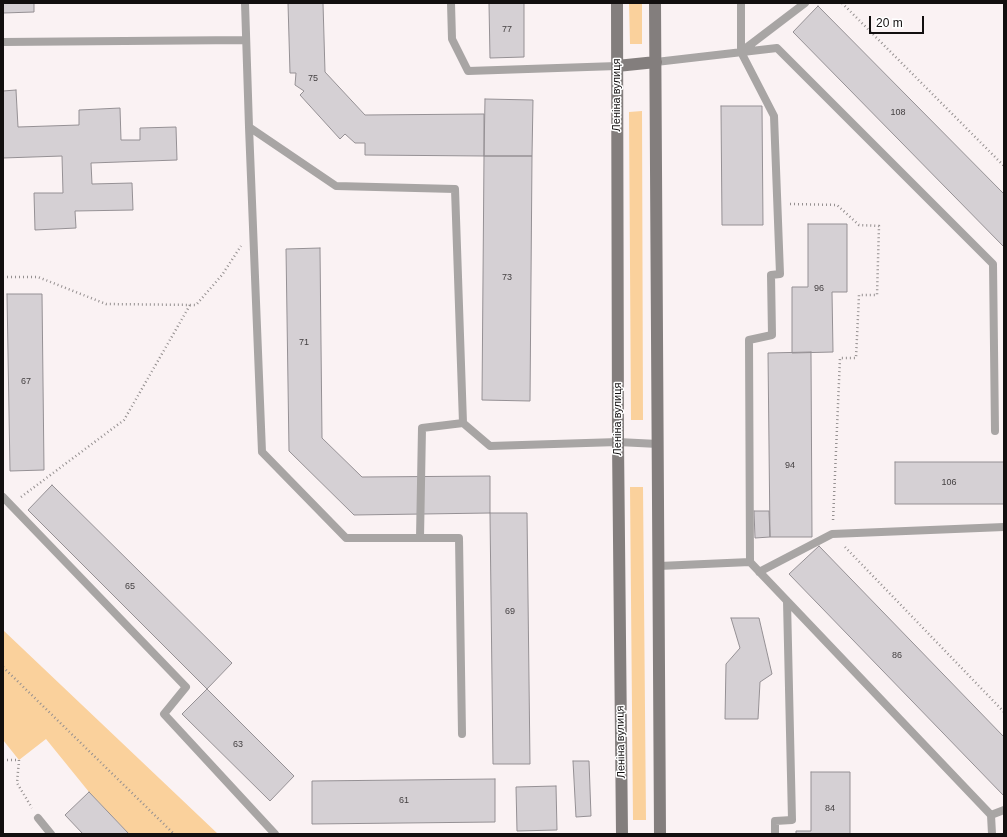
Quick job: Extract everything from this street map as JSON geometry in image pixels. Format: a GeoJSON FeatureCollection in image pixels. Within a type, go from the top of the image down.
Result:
{"type":"FeatureCollection","features":[{"type":"Feature","properties":{"kind":"street","name":"Леніна вулиця"},"geometry":{"type":"LineString","coordinates":[[617,3],[618,442],[622,834]]}},
{"type":"Feature","properties":{"kind":"street"},"geometry":{"type":"LineString","coordinates":[[655,3],[660,834]]}},
{"type":"Feature","properties":{"kind":"street"},"geometry":{"type":"LineString","coordinates":[[617,66],[656,62]]}},
{"type":"Feature","properties":{"kind":"lane"},"geometry":{"type":"LineString","coordinates":[[245,3],[262,452],[346,538],[459,538],[462,734]]}},
{"type":"Feature","properties":{"kind":"lane"},"geometry":{"type":"LineString","coordinates":[[451,3],[452,39],[468,70],[617,66]]}},
{"type":"Feature","properties":{"kind":"lane"},"geometry":{"type":"LineString","coordinates":[[741,3],[741,52],[774,116],[780,274],[771,275],[772,335],[749,340],[750,562],[991,815],[992,834]]}},
{"type":"Feature","properties":{"kind":"lane"},"geometry":{"type":"LineString","coordinates":[[741,52],[805,3]]}},
{"type":"Feature","properties":{"kind":"lane"},"geometry":{"type":"LineString","coordinates":[[3,42],[246,40]]}},
{"type":"Feature","properties":{"kind":"lane"},"geometry":{"type":"LineString","coordinates":[[656,62],[777,48],[993,264],[995,431]]}},
{"type":"Feature","properties":{"kind":"lane"},"geometry":{"type":"LineString","coordinates":[[249,127],[336,186],[455,189],[464,424]]}},
{"type":"Feature","properties":{"kind":"lane"},"geometry":{"type":"LineString","coordinates":[[420,538],[422,428],[464,424],[490,446],[618,442],[658,444]]}},
{"type":"Feature","properties":{"kind":"lane"},"geometry":{"type":"LineString","coordinates":[[3,497],[186,687],[164,714],[275,834]]}},
{"type":"Feature","properties":{"kind":"lane"},"geometry":{"type":"LineString","coordinates":[[758,572],[832,534],[1004,527]]}},
{"type":"Feature","properties":{"kind":"lane"},"geometry":{"type":"LineString","coordinates":[[659,566],[750,562]]}},
{"type":"Feature","properties":{"kind":"lane"},"geometry":{"type":"LineString","coordinates":[[776,834],[775,821],[792,820],[787,601]]}},
{"type":"Feature","properties":{"kind":"lane"},"geometry":{"type":"LineString","coordinates":[[991,815],[1004,810]]}},
{"type":"Feature","properties":{"kind":"lane"},"geometry":{"type":"LineString","coordinates":[[38,818],[51,834]]}},
{"type":"Feature","properties":{"kind":"path"},"geometry":{"type":"LineString","coordinates":[[842,3],[1004,166]]}},
{"type":"Feature","properties":{"kind":"path"},"geometry":{"type":"LineString","coordinates":[[778,204],[837,205],[859,225],[879,226],[877,294],[860,295],[856,358],[840,358],[832,534],[1004,712]]}},
{"type":"Feature","properties":{"kind":"path"},"geometry":{"type":"LineString","coordinates":[[3,277],[38,277],[106,304],[196,305],[222,275],[253,227]]}},
{"type":"Feature","properties":{"kind":"path"},"geometry":{"type":"LineString","coordinates":[[11,505],[124,420],[190,305]]}},
{"type":"Feature","properties":{"kind":"path"},"geometry":{"type":"LineString","coordinates":[[3,667],[174,834]]}},
{"type":"Feature","properties":{"kind":"path"},"geometry":{"type":"LineString","coordinates":[[3,760],[19,760],[17,783],[38,818]]}},
{"type":"Feature","properties":{"kind":"shaded area"},"geometry":{"type":"Polygon","coordinates":[[[629,3],[642,3],[642,44],[630,44],[629,3]]]}},
{"type":"Feature","properties":{"kind":"shaded area"},"geometry":{"type":"Polygon","coordinates":[[[642,111],[643,420],[631,420],[629,112],[642,111]]]}},
{"type":"Feature","properties":{"kind":"shaded area"},"geometry":{"type":"Polygon","coordinates":[[[630,487],[643,487],[646,820],[633,820],[630,487]]]}},
{"type":"Feature","properties":{"kind":"shaded area"},"geometry":{"type":"Polygon","coordinates":[[[3,630],[218,834],[129,834],[89,792],[46,739],[19,760],[3,740],[3,630]]]}},
{"type":"Feature","properties":{"kind":"building"},"geometry":{"type":"Polygon","coordinates":[[[3,3],[34,3],[34,12],[3,13],[3,3]]]}},
{"type":"Feature","properties":{"kind":"building"},"geometry":{"type":"Polygon","coordinates":[[[288,3],[323,3],[325,72],[365,115],[484,114],[484,156],[365,155],[365,143],[355,143],[345,134],[340,139],[300,95],[304,91],[295,85],[296,73],[290,73],[288,3]]]}},
{"type":"Feature","properties":{"kind":"building"},"geometry":{"type":"Polygon","coordinates":[[[489,3],[524,3],[524,57],[490,58],[489,3]]]}},
{"type":"Feature","properties":{"kind":"building"},"geometry":{"type":"Polygon","coordinates":[[[818,6],[1004,194],[1004,247],[793,32],[818,6]]]}},
{"type":"Feature","properties":{"kind":"building"},"geometry":{"type":"Polygon","coordinates":[[[16,90],[18,127],[79,125],[79,110],[120,108],[121,140],[140,140],[140,128],[176,127],[177,160],[91,163],[92,184],[132,183],[133,210],[75,211],[76,228],[35,230],[34,193],[63,193],[62,156],[3,158],[3,91],[16,90]]]}},
{"type":"Feature","properties":{"kind":"building"},"geometry":{"type":"Polygon","coordinates":[[[485,99],[533,100],[532,156],[484,156],[485,99]]]}},
{"type":"Feature","properties":{"kind":"building"},"geometry":{"type":"Polygon","coordinates":[[[721,106],[762,106],[763,225],[722,225],[721,106]]]}},
{"type":"Feature","properties":{"kind":"building"},"geometry":{"type":"Polygon","coordinates":[[[484,156],[532,156],[530,401],[482,400],[484,156]]]}},
{"type":"Feature","properties":{"kind":"building"},"geometry":{"type":"Polygon","coordinates":[[[808,224],[847,224],[847,292],[832,292],[833,352],[792,353],[792,287],[808,287],[808,224]]]}},
{"type":"Feature","properties":{"kind":"building"},"geometry":{"type":"Polygon","coordinates":[[[320,248],[322,438],[362,477],[490,476],[490,513],[354,515],[289,451],[286,249],[320,248]]]}},
{"type":"Feature","properties":{"kind":"building"},"geometry":{"type":"Polygon","coordinates":[[[7,294],[42,294],[44,470],[10,471],[7,294]]]}},
{"type":"Feature","properties":{"kind":"building"},"geometry":{"type":"Polygon","coordinates":[[[811,352],[812,537],[770,537],[768,353],[811,352]]]}},
{"type":"Feature","properties":{"kind":"building"},"geometry":{"type":"Polygon","coordinates":[[[895,462],[1004,462],[1004,504],[895,504],[895,462]]]}},
{"type":"Feature","properties":{"kind":"building"},"geometry":{"type":"Polygon","coordinates":[[[52,485],[232,663],[207,689],[28,510],[52,485]]]}},
{"type":"Feature","properties":{"kind":"building"},"geometry":{"type":"Polygon","coordinates":[[[754,511],[769,511],[770,537],[755,538],[754,511]]]}},
{"type":"Feature","properties":{"kind":"building"},"geometry":{"type":"Polygon","coordinates":[[[490,513],[527,513],[530,764],[493,764],[490,513]]]}},
{"type":"Feature","properties":{"kind":"building"},"geometry":{"type":"Polygon","coordinates":[[[819,546],[1004,737],[1004,796],[789,574],[819,546]]]}},
{"type":"Feature","properties":{"kind":"building"},"geometry":{"type":"Polygon","coordinates":[[[731,618],[759,618],[772,674],[760,682],[758,719],[725,719],[726,664],[740,648],[731,618]]]}},
{"type":"Feature","properties":{"kind":"building"},"geometry":{"type":"Polygon","coordinates":[[[207,689],[294,776],[270,801],[182,714],[207,689]]]}},
{"type":"Feature","properties":{"kind":"building"},"geometry":{"type":"Polygon","coordinates":[[[573,761],[589,761],[591,816],[576,817],[573,761]]]}},
{"type":"Feature","properties":{"kind":"building"},"geometry":{"type":"Polygon","coordinates":[[[811,772],[850,772],[850,834],[796,834],[796,831],[811,831],[811,772]]]}},
{"type":"Feature","properties":{"kind":"building"},"geometry":{"type":"Polygon","coordinates":[[[495,779],[495,822],[312,824],[312,781],[495,779]]]}},
{"type":"Feature","properties":{"kind":"building"},"geometry":{"type":"Polygon","coordinates":[[[556,786],[557,830],[517,831],[516,787],[556,786]]]}},
{"type":"Feature","properties":{"kind":"building"},"geometry":{"type":"Polygon","coordinates":[[[89,792],[129,834],[83,834],[65,815],[89,792]]]}}]}
